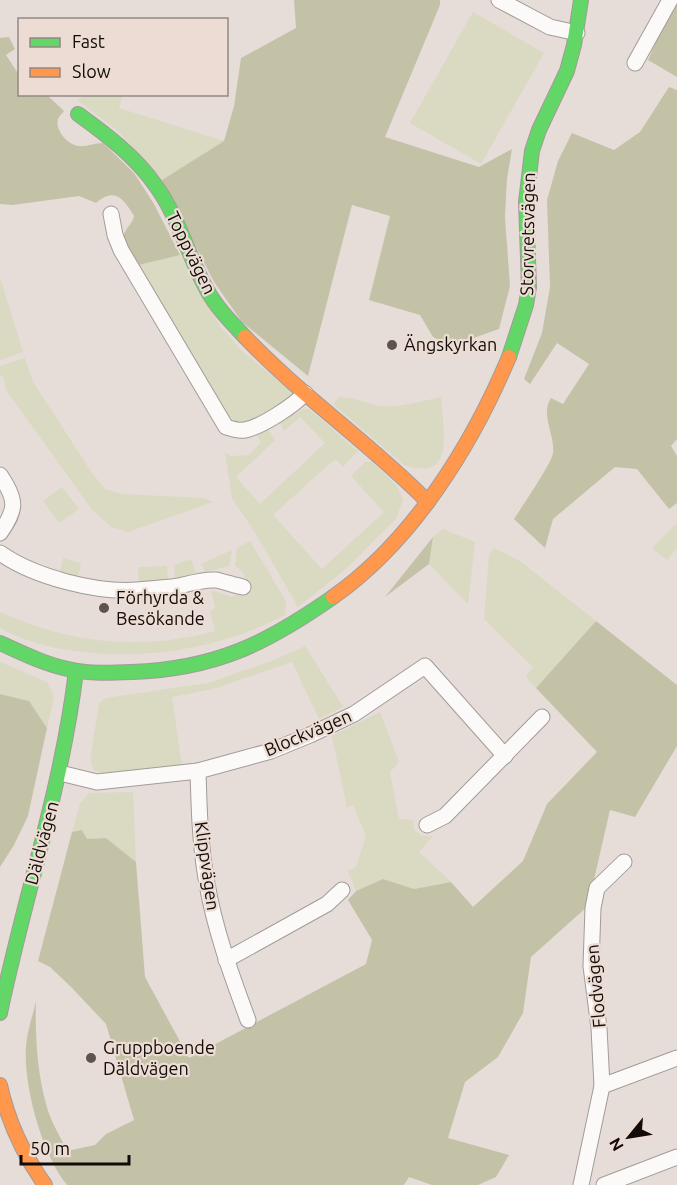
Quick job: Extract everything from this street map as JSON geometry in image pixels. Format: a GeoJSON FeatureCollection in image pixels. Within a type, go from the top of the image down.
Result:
{"type":"FeatureCollection","features":[{"type":"Feature","properties":{"kind":"street"},"geometry":{"type":"LineString","coordinates":[[499,0],[550,27],[577,33]]}},
{"type":"Feature","properties":{"kind":"street","name":"Storvretsvägen"},"geometry":{"type":"LineString","coordinates":[[0,643],[35,658],[76,670],[127,673],[161,670],[243,651],[299,622],[368,568],[398,538],[459,460],[491,398],[511,351],[527,303],[530,279],[525,200],[532,147],[566,72],[577,33],[581,0]]}},
{"type":"Feature","properties":{"kind":"street"},"geometry":{"type":"LineString","coordinates":[[635,63],[669,0]]}},
{"type":"Feature","properties":{"kind":"street","name":"Toppvägen"},"geometry":{"type":"LineString","coordinates":[[78,114],[129,153],[144,171],[165,200],[213,298],[224,315],[249,343],[405,478],[428,502]]}},
{"type":"Feature","properties":{"kind":"street"},"geometry":{"type":"LineString","coordinates":[[111,214],[121,250],[226,427],[246,430],[299,400],[305,393]]}},
{"type":"Feature","properties":{"kind":"street"},"geometry":{"type":"LineString","coordinates":[[0,476],[13,500],[11,517],[0,533]]}},
{"type":"Feature","properties":{"kind":"street"},"geometry":{"type":"LineString","coordinates":[[0,553],[38,571],[69,582],[110,589],[135,590],[172,587],[204,580],[215,580],[243,587]]}},
{"type":"Feature","properties":{"kind":"street","name":"Blockvägen"},"geometry":{"type":"LineString","coordinates":[[60,774],[97,782],[198,771],[271,751],[354,714],[425,666],[505,756]]}},
{"type":"Feature","properties":{"kind":"street","name":"Däldvägen"},"geometry":{"type":"LineString","coordinates":[[0,1013],[10,961],[60,774],[76,670]]}},
{"type":"Feature","properties":{"kind":"street"},"geometry":{"type":"LineString","coordinates":[[427,825],[445,816],[542,717]]}},
{"type":"Feature","properties":{"kind":"street","name":"Klippvägen"},"geometry":{"type":"LineString","coordinates":[[198,771],[199,818],[204,870],[215,923],[248,1020]]}},
{"type":"Feature","properties":{"kind":"street","name":"Flodvägen"},"geometry":{"type":"LineString","coordinates":[[581,1185],[602,1086],[599,1028],[591,966],[593,908],[597,888],[624,862]]}},
{"type":"Feature","properties":{"kind":"street"},"geometry":{"type":"LineString","coordinates":[[226,960],[327,904],[342,890]]}},
{"type":"Feature","properties":{"kind":"street"},"geometry":{"type":"LineString","coordinates":[[602,1086],[677,1058]]}},
{"type":"Feature","properties":{"kind":"street"},"geometry":{"type":"LineString","coordinates":[[0,1085],[18,1144],[45,1185]]}},
{"type":"Feature","properties":{"kind":"street"},"geometry":{"type":"LineString","coordinates":[[604,1185],[677,1157]]}},
{"type":"Feature","properties":{"kind":"green space"},"geometry":{"type":"Polygon","coordinates":[[[294,0],[440,0],[440,5],[385,137],[479,167],[512,149],[507,179],[505,217],[510,286],[499,329],[451,346],[433,337],[420,315],[369,300],[390,216],[352,205],[308,376],[242,322],[214,282],[162,180],[224,141],[234,106],[241,58],[296,28],[294,0]]]}},
{"type":"Feature","properties":{"kind":"green space"},"geometry":{"type":"Polygon","coordinates":[[[675,0],[677,0],[677,77],[648,60],[675,0]]]}},
{"type":"Feature","properties":{"kind":"green space"},"geometry":{"type":"Polygon","coordinates":[[[473,12],[544,53],[481,164],[410,123],[473,12]]]}},
{"type":"Feature","properties":{"kind":"green space"},"geometry":{"type":"Polygon","coordinates":[[[9,37],[15,49],[6,55],[18,73],[18,96],[48,96],[64,111],[58,118],[58,128],[66,139],[78,146],[103,143],[134,173],[154,204],[180,255],[139,265],[123,237],[134,216],[122,200],[113,195],[96,203],[79,196],[13,205],[0,204],[0,38],[9,37]]]}},
{"type":"Feature","properties":{"kind":"green space"},"geometry":{"type":"Polygon","coordinates":[[[669,87],[677,90],[677,439],[671,446],[677,456],[677,503],[669,509],[637,469],[615,467],[553,519],[545,548],[514,519],[553,453],[547,418],[548,404],[551,398],[563,404],[589,364],[557,343],[530,384],[524,379],[542,333],[550,287],[547,200],[558,161],[572,133],[614,150],[640,132],[669,87]]]}},
{"type":"Feature","properties":{"kind":"green space"},"geometry":{"type":"Polygon","coordinates":[[[83,96],[122,96],[119,108],[224,141],[162,180],[118,131],[77,100],[83,96]]]}},
{"type":"Feature","properties":{"kind":"green space"},"geometry":{"type":"Polygon","coordinates":[[[180,255],[220,326],[241,350],[292,392],[291,398],[247,422],[237,421],[224,413],[139,265],[180,255]]]}},
{"type":"Feature","properties":{"kind":"green space"},"geometry":{"type":"Polygon","coordinates":[[[0,277],[23,352],[0,360],[0,277]]]}},
{"type":"Feature","properties":{"kind":"green space"},"geometry":{"type":"Polygon","coordinates":[[[25,358],[33,382],[92,473],[105,489],[121,494],[204,498],[213,502],[128,532],[112,527],[93,511],[6,390],[4,378],[0,375],[0,366],[25,358]]]}},
{"type":"Feature","properties":{"kind":"green space"},"geometry":{"type":"Polygon","coordinates":[[[339,397],[380,406],[395,406],[441,397],[444,437],[440,460],[432,466],[421,469],[404,465],[333,404],[339,397]]]}},
{"type":"Feature","properties":{"kind":"green space"},"geometry":{"type":"Polygon","coordinates":[[[303,409],[309,409],[358,451],[343,467],[335,459],[273,515],[322,569],[384,512],[351,476],[365,462],[372,462],[397,486],[403,500],[396,519],[347,568],[298,607],[256,534],[232,498],[225,452],[231,456],[249,455],[261,442],[255,434],[268,429],[275,440],[236,477],[260,504],[325,443],[300,417],[284,431],[280,423],[303,409]]]}},
{"type":"Feature","properties":{"kind":"green space"},"geometry":{"type":"Polygon","coordinates":[[[62,487],[79,509],[59,523],[43,501],[62,487]]]}},
{"type":"Feature","properties":{"kind":"green space"},"geometry":{"type":"Polygon","coordinates":[[[677,523],[677,548],[667,560],[652,548],[677,523]]]}},
{"type":"Feature","properties":{"kind":"green space"},"geometry":{"type":"Polygon","coordinates":[[[443,529],[475,542],[468,604],[429,564],[433,537],[443,529]]]}},
{"type":"Feature","properties":{"kind":"green space"},"geometry":{"type":"Polygon","coordinates":[[[433,537],[429,564],[385,597],[433,537]]]}},
{"type":"Feature","properties":{"kind":"green space"},"geometry":{"type":"Polygon","coordinates":[[[250,541],[286,601],[285,615],[231,637],[174,651],[115,654],[56,648],[13,635],[0,628],[0,612],[53,631],[106,641],[160,641],[215,631],[210,611],[215,608],[211,590],[232,597],[248,590],[245,576],[235,566],[237,548],[250,541]]]}},
{"type":"Feature","properties":{"kind":"green space"},"geometry":{"type":"Polygon","coordinates":[[[494,548],[520,561],[596,621],[536,688],[526,677],[533,667],[484,619],[489,555],[494,548]]]}},
{"type":"Feature","properties":{"kind":"green space"},"geometry":{"type":"Polygon","coordinates":[[[232,550],[229,566],[205,572],[201,564],[232,550]]]}},
{"type":"Feature","properties":{"kind":"green space"},"geometry":{"type":"Polygon","coordinates":[[[63,558],[81,563],[78,577],[60,572],[63,558]]]}},
{"type":"Feature","properties":{"kind":"green space"},"geometry":{"type":"Polygon","coordinates":[[[191,559],[196,573],[175,578],[174,565],[191,559]]]}},
{"type":"Feature","properties":{"kind":"green space"},"geometry":{"type":"Polygon","coordinates":[[[167,566],[168,579],[139,583],[138,567],[167,566]]]}},
{"type":"Feature","properties":{"kind":"green space"},"geometry":{"type":"Polygon","coordinates":[[[596,621],[677,685],[677,746],[635,817],[610,810],[588,906],[531,957],[523,1013],[498,1057],[465,1082],[448,1138],[509,1155],[496,1177],[478,1185],[432,1185],[409,1177],[404,1185],[67,1185],[58,1172],[42,1138],[31,1099],[26,1062],[27,1040],[36,1001],[40,1079],[50,1116],[67,1151],[95,1145],[106,1134],[134,1120],[106,1024],[50,967],[38,961],[72,832],[82,830],[87,839],[106,838],[136,862],[145,977],[189,1058],[366,964],[372,940],[348,900],[356,891],[383,879],[414,889],[451,882],[473,907],[523,861],[547,804],[597,752],[536,688],[596,621]]]}},
{"type":"Feature","properties":{"kind":"green space"},"geometry":{"type":"Polygon","coordinates":[[[305,646],[343,707],[319,719],[292,662],[213,689],[172,697],[182,766],[104,774],[94,770],[90,760],[99,704],[105,698],[208,683],[274,660],[305,646]]]}},
{"type":"Feature","properties":{"kind":"green space"},"geometry":{"type":"Polygon","coordinates":[[[0,662],[47,682],[54,697],[47,728],[29,701],[0,694],[0,662]]]}},
{"type":"Feature","properties":{"kind":"green space"},"geometry":{"type":"Polygon","coordinates":[[[0,694],[29,701],[47,728],[28,816],[0,867],[0,694]]]}},
{"type":"Feature","properties":{"kind":"green space"},"geometry":{"type":"Polygon","coordinates":[[[380,712],[399,762],[390,772],[399,819],[413,820],[414,830],[422,836],[433,836],[419,852],[451,882],[414,889],[383,879],[356,891],[348,871],[356,867],[366,836],[353,805],[347,808],[332,736],[380,712]]]}},
{"type":"Feature","properties":{"kind":"green space"},"geometry":{"type":"Polygon","coordinates":[[[133,792],[136,862],[106,838],[87,839],[82,830],[72,832],[80,804],[89,793],[133,792]]]}},
{"type":"Feature","properties":{"kind":"traffic: fast"},"geometry":{"type":"LineString","coordinates":[[509,357],[526,305],[529,287],[526,202],[532,151],[539,130],[567,71],[574,45],[581,0]]}},
{"type":"Feature","properties":{"kind":"traffic: fast"},"geometry":{"type":"LineString","coordinates":[[78,114],[120,147],[148,175],[171,211],[211,297],[245,337]]}},
{"type":"Feature","properties":{"kind":"traffic: fast"},"geometry":{"type":"LineString","coordinates":[[0,643],[42,661],[76,671],[108,673],[162,670],[214,659],[262,641],[309,614],[333,597]]}},
{"type":"Feature","properties":{"kind":"traffic: fast"},"geometry":{"type":"LineString","coordinates":[[0,1013],[62,758],[76,671]]}},
{"type":"Feature","properties":{"kind":"traffic: slow"},"geometry":{"type":"LineString","coordinates":[[245,337],[428,502]]}},
{"type":"Feature","properties":{"kind":"traffic: slow"},"geometry":{"type":"LineString","coordinates":[[333,597],[389,548],[437,489],[477,424],[509,357]]}},
{"type":"Feature","properties":{"kind":"traffic: slow"},"geometry":{"type":"LineString","coordinates":[[0,1085],[17,1137],[45,1185]]}},
{"type":"Feature","properties":{"kind":"place","name":"Ängskyrkan"},"geometry":{"type":"Point","coordinates":[392,345]}},
{"type":"Feature","properties":{"kind":"place","name":"Förhyrda & Besökande"},"geometry":{"type":"Point","coordinates":[104,608]}},
{"type":"Feature","properties":{"kind":"place","name":"Gruppboende Däldvägen"},"geometry":{"type":"Point","coordinates":[91,1058]}}]}
